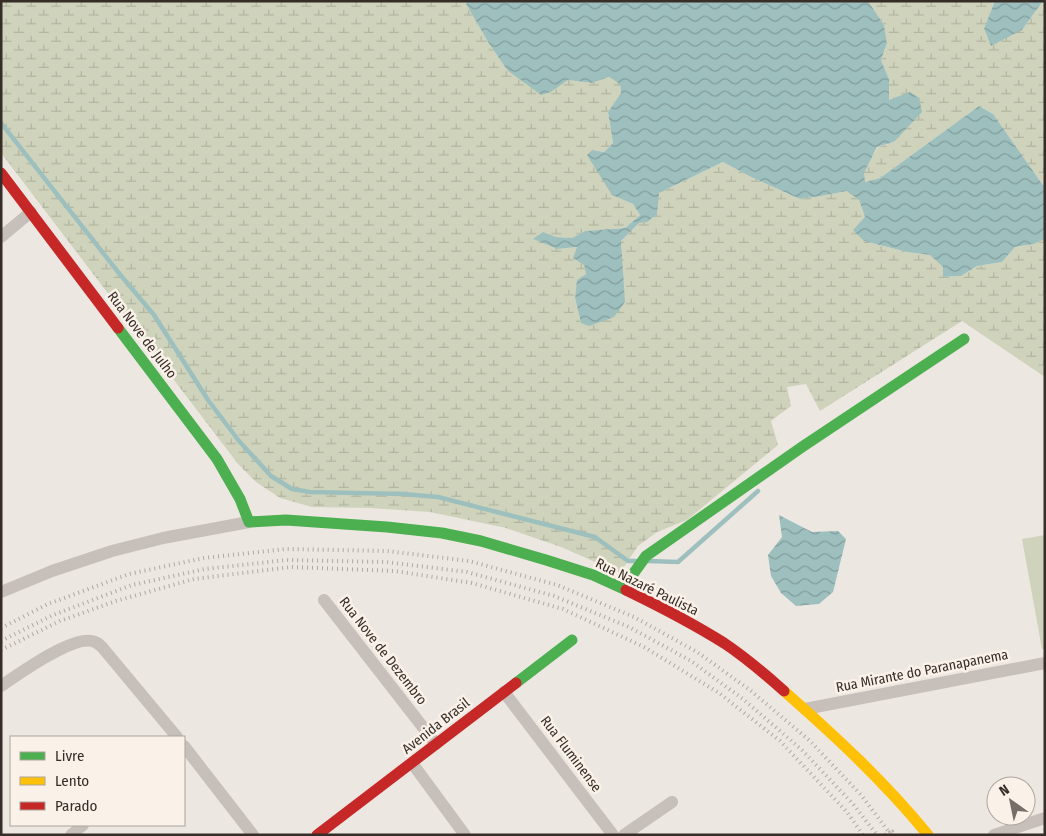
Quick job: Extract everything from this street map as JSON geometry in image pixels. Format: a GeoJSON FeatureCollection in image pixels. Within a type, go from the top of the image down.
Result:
{"type":"FeatureCollection","features":[{"type":"Feature","properties":{"kind":"main road","name":"Rua Nove de Julho"},"geometry":{"type":"LineString","coordinates":[[1,173],[217,459],[240,499],[249,522]]}},
{"type":"Feature","properties":{"kind":"main road"},"geometry":{"type":"LineString","coordinates":[[623,588],[646,556],[802,447],[964,339]]}},
{"type":"Feature","properties":{"kind":"main road","name":"Rua Nazaré Paulista"},"geometry":{"type":"LineString","coordinates":[[249,522],[286,520],[442,533],[481,541],[546,560],[623,588],[725,644],[768,676],[853,753],[909,812],[928,835]]}},
{"type":"Feature","properties":{"kind":"main road","name":"Avenida Brasil"},"geometry":{"type":"LineString","coordinates":[[317,835],[572,640]]}},
{"type":"Feature","properties":{"kind":"street"},"geometry":{"type":"LineString","coordinates":[[1,237],[31,212]]}},
{"type":"Feature","properties":{"kind":"street"},"geometry":{"type":"LineString","coordinates":[[1,592],[52,571],[112,551],[163,538],[249,522]]}},
{"type":"Feature","properties":{"kind":"street","name":"Rua Nove de Dezembro"},"geometry":{"type":"LineString","coordinates":[[324,600],[436,744]]}},
{"type":"Feature","properties":{"kind":"street"},"geometry":{"type":"LineString","coordinates":[[1,686],[64,647],[76,643],[95,642],[102,647],[176,736]]}},
{"type":"Feature","properties":{"kind":"street","name":"Rua Mirante do Paranapanema"},"geometry":{"type":"LineString","coordinates":[[805,709],[1045,663]]}},
{"type":"Feature","properties":{"kind":"street","name":"Rua Fluminense"},"geometry":{"type":"LineString","coordinates":[[504,692],[613,835]]}},
{"type":"Feature","properties":{"kind":"street"},"geometry":{"type":"LineString","coordinates":[[185,747],[254,835]]}},
{"type":"Feature","properties":{"kind":"street"},"geometry":{"type":"LineString","coordinates":[[412,763],[465,835]]}},
{"type":"Feature","properties":{"kind":"street"},"geometry":{"type":"LineString","coordinates":[[624,835],[672,802]]}},
{"type":"Feature","properties":{"kind":"street"},"geometry":{"type":"LineString","coordinates":[[994,835],[1045,818]]}},
{"type":"Feature","properties":{"kind":"street"},"geometry":{"type":"LineString","coordinates":[[71,835],[83,826]]}},
{"type":"Feature","properties":{"kind":"path"},"geometry":{"type":"LineString","coordinates":[[884,835],[892,830],[896,835]]}},
{"type":"Feature","properties":{"kind":"green space"},"geometry":{"type":"Polygon","coordinates":[[[1,1],[467,1],[466,4],[488,42],[507,70],[551,92],[568,80],[592,83],[609,77],[620,83],[621,93],[608,112],[613,143],[604,152],[593,150],[612,195],[633,204],[640,215],[625,228],[585,231],[572,238],[556,237],[543,233],[558,249],[577,247],[586,274],[578,280],[575,298],[581,323],[624,302],[621,241],[639,223],[659,193],[723,162],[800,199],[847,191],[859,200],[865,217],[864,241],[907,252],[930,255],[943,267],[943,277],[961,276],[977,266],[1002,262],[1015,247],[1034,244],[1045,239],[1045,377],[962,321],[820,411],[806,384],[787,387],[791,406],[771,421],[778,445],[687,520],[657,532],[638,546],[620,573],[561,547],[506,528],[430,512],[312,507],[280,498],[256,482],[238,464],[1,153],[1,1]]]}},
{"type":"Feature","properties":{"kind":"green space"},"geometry":{"type":"Polygon","coordinates":[[[868,1],[995,1],[984,28],[1022,30],[1043,1],[1045,1],[1045,188],[993,114],[979,106],[880,178],[865,182],[863,173],[878,147],[895,142],[889,101],[889,79],[881,60],[887,43],[884,25],[868,1]]]}},
{"type":"Feature","properties":{"kind":"green space"},"geometry":{"type":"Polygon","coordinates":[[[1045,535],[1045,649],[1042,649],[1022,539],[1045,535]]]}},
{"type":"Feature","properties":{"kind":"water"},"geometry":{"type":"Polygon","coordinates":[[[467,1],[868,1],[884,25],[887,43],[881,60],[889,79],[889,100],[910,92],[919,98],[922,112],[894,142],[877,147],[864,173],[865,182],[880,178],[979,106],[993,114],[1045,188],[1045,239],[1034,244],[1015,247],[1002,262],[977,266],[961,276],[943,277],[943,267],[930,255],[907,252],[864,241],[853,230],[865,217],[859,200],[847,191],[800,199],[723,162],[659,193],[657,214],[647,222],[639,223],[621,241],[625,302],[614,317],[589,326],[581,323],[575,298],[577,280],[586,274],[584,265],[573,258],[577,247],[558,249],[533,239],[543,232],[556,237],[572,238],[585,231],[625,228],[640,215],[633,204],[612,195],[587,155],[592,150],[604,152],[613,143],[608,112],[621,93],[620,84],[609,77],[592,83],[568,80],[551,92],[541,95],[507,70],[488,42],[466,4],[467,1]]]}},
{"type":"Feature","properties":{"kind":"water"},"geometry":{"type":"Polygon","coordinates":[[[995,1],[1043,1],[1022,30],[991,46],[984,28],[995,1]]]}},
{"type":"Feature","properties":{"kind":"water"},"geometry":{"type":"Polygon","coordinates":[[[779,515],[812,532],[838,531],[846,539],[833,592],[819,604],[796,606],[781,593],[771,576],[768,555],[782,537],[779,515]]]}},
{"type":"Feature","properties":{"kind":"waterway"},"geometry":{"type":"LineString","coordinates":[[1,123],[154,315],[208,400],[239,441],[271,476],[292,489],[310,492],[403,494],[438,497],[595,537],[628,561],[636,561]]}},
{"type":"Feature","properties":{"kind":"waterway"},"geometry":{"type":"LineString","coordinates":[[648,561],[678,562],[758,491]]}},
{"type":"Feature","properties":{"kind":"railway"},"geometry":{"type":"LineString","coordinates":[[1,628],[48,604],[129,574],[204,558],[286,549],[387,551],[469,561],[557,585],[634,617],[697,652],[750,690],[810,741],[862,796],[891,835]]}},
{"type":"Feature","properties":{"kind":"railway"},"geometry":{"type":"LineString","coordinates":[[1,641],[53,615],[132,585],[205,569],[287,560],[386,562],[467,572],[554,596],[629,627],[691,661],[743,699],[802,750],[853,804],[877,835]]}},
{"type":"Feature","properties":{"kind":"railway"},"geometry":{"type":"LineString","coordinates":[[1,650],[60,621],[116,601],[194,579],[291,567],[395,571],[472,583],[563,609],[644,647],[719,693],[780,741],[847,812],[863,835]]}},
{"type":"Feature","properties":{"kind":"traffic: fast"},"geometry":{"type":"LineString","coordinates":[[118,328],[217,459],[240,499],[249,522],[286,520],[442,533],[481,541],[546,560],[593,575],[626,590]]}},
{"type":"Feature","properties":{"kind":"traffic: fast"},"geometry":{"type":"LineString","coordinates":[[623,588],[646,556],[802,447],[964,339]]}},
{"type":"Feature","properties":{"kind":"traffic: fast"},"geometry":{"type":"LineString","coordinates":[[516,683],[572,640]]}},
{"type":"Feature","properties":{"kind":"traffic: slow"},"geometry":{"type":"LineString","coordinates":[[784,691],[859,760],[895,796],[928,835]]}},
{"type":"Feature","properties":{"kind":"traffic: jam"},"geometry":{"type":"LineString","coordinates":[[1,173],[118,328]]}},
{"type":"Feature","properties":{"kind":"traffic: jam"},"geometry":{"type":"LineString","coordinates":[[626,590],[724,643],[784,691]]}},
{"type":"Feature","properties":{"kind":"traffic: jam"},"geometry":{"type":"LineString","coordinates":[[317,835],[516,683]]}}]}
